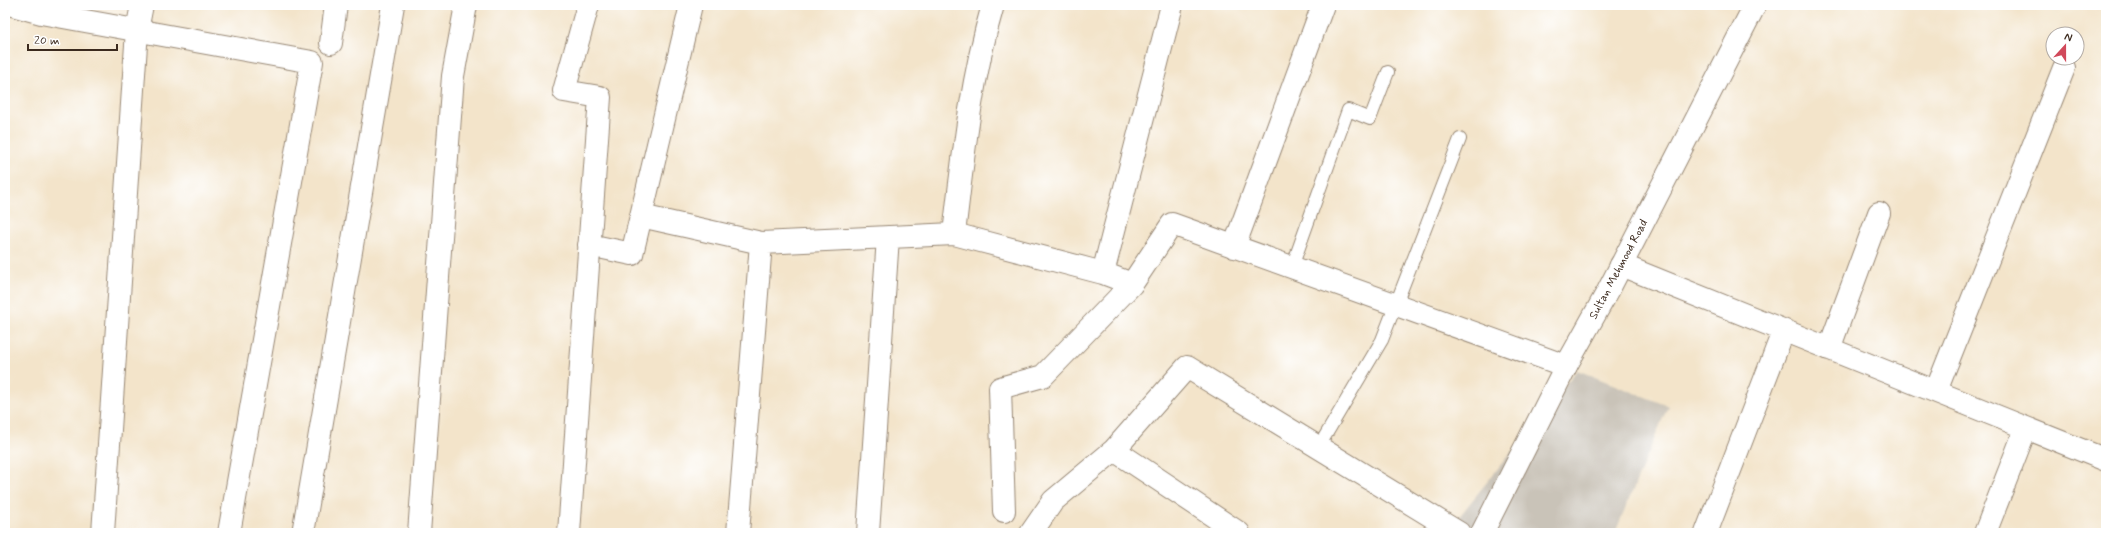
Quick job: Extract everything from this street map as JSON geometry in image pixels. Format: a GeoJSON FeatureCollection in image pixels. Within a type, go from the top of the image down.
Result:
{"type":"FeatureCollection","features":[{"type":"Feature","properties":{"kind":"street"},"geometry":{"type":"LineString","coordinates":[[12,5],[41,13],[312,62],[229,533]]}},
{"type":"Feature","properties":{"kind":"street"},"geometry":{"type":"LineString","coordinates":[[103,533],[137,30],[142,5]]}},
{"type":"Feature","properties":{"kind":"street"},"geometry":{"type":"LineString","coordinates":[[331,43],[336,5]]}},
{"type":"Feature","properties":{"kind":"street"},"geometry":{"type":"LineString","coordinates":[[303,533],[393,5]]}},
{"type":"Feature","properties":{"kind":"street"},"geometry":{"type":"LineString","coordinates":[[419,533],[454,76],[466,5]]}},
{"type":"Feature","properties":{"kind":"street"},"geometry":{"type":"LineString","coordinates":[[569,533],[600,97],[564,91],[588,5]]}},
{"type":"Feature","properties":{"kind":"street"},"geometry":{"type":"LineString","coordinates":[[589,244],[632,254],[691,5]]}},
{"type":"Feature","properties":{"kind":"street"},"geometry":{"type":"LineString","coordinates":[[954,234],[967,123],[984,34],[993,5]]}},
{"type":"Feature","properties":{"kind":"street"},"geometry":{"type":"LineString","coordinates":[[1103,273],[1172,5]]}},
{"type":"Feature","properties":{"kind":"street"},"geometry":{"type":"LineString","coordinates":[[1234,247],[1323,5]]}},
{"type":"Feature","properties":{"kind":"street","name":"Sultan Mehmood Road"},"geometry":{"type":"LineString","coordinates":[[1482,533],[1566,366],[1621,265],[1754,5]]}},
{"type":"Feature","properties":{"kind":"street"},"geometry":{"type":"LineString","coordinates":[[1936,391],[2064,68]]}},
{"type":"Feature","properties":{"kind":"street"},"geometry":{"type":"LineString","coordinates":[[1829,349],[1879,213]]}},
{"type":"Feature","properties":{"kind":"street"},"geometry":{"type":"LineString","coordinates":[[641,216],[761,243],[954,234],[1103,273],[1132,284]]}},
{"type":"Feature","properties":{"kind":"street"},"geometry":{"type":"LineString","coordinates":[[1004,511],[1000,388],[1043,376],[1132,284],[1172,224],[1566,366]]}},
{"type":"Feature","properties":{"kind":"street"},"geometry":{"type":"LineString","coordinates":[[868,533],[888,237]]}},
{"type":"Feature","properties":{"kind":"street"},"geometry":{"type":"LineString","coordinates":[[738,533],[761,243]]}},
{"type":"Feature","properties":{"kind":"street"},"geometry":{"type":"LineString","coordinates":[[1621,265],[1783,332],[1936,391],[2106,460]]}},
{"type":"Feature","properties":{"kind":"street"},"geometry":{"type":"LineString","coordinates":[[1706,533],[1783,332]]}},
{"type":"Feature","properties":{"kind":"street"},"geometry":{"type":"LineString","coordinates":[[1031,533],[1053,501],[1114,450],[1188,367],[1459,533]]}},
{"type":"Feature","properties":{"kind":"street"},"geometry":{"type":"LineString","coordinates":[[1985,533],[2026,428]]}},
{"type":"Feature","properties":{"kind":"street"},"geometry":{"type":"LineString","coordinates":[[1114,450],[1239,533]]}},
{"type":"Feature","properties":{"kind":"lane"},"geometry":{"type":"LineString","coordinates":[[1292,267],[1348,110],[1370,119],[1388,72]]}},
{"type":"Feature","properties":{"kind":"lane"},"geometry":{"type":"LineString","coordinates":[[1318,448],[1382,340],[1460,139]]}},
{"type":"Feature","properties":{"kind":"shaded area"},"geometry":{"type":"Polygon","coordinates":[[[1577,370],[1668,406],[1615,533],[1446,533],[1577,370]]]}}]}
